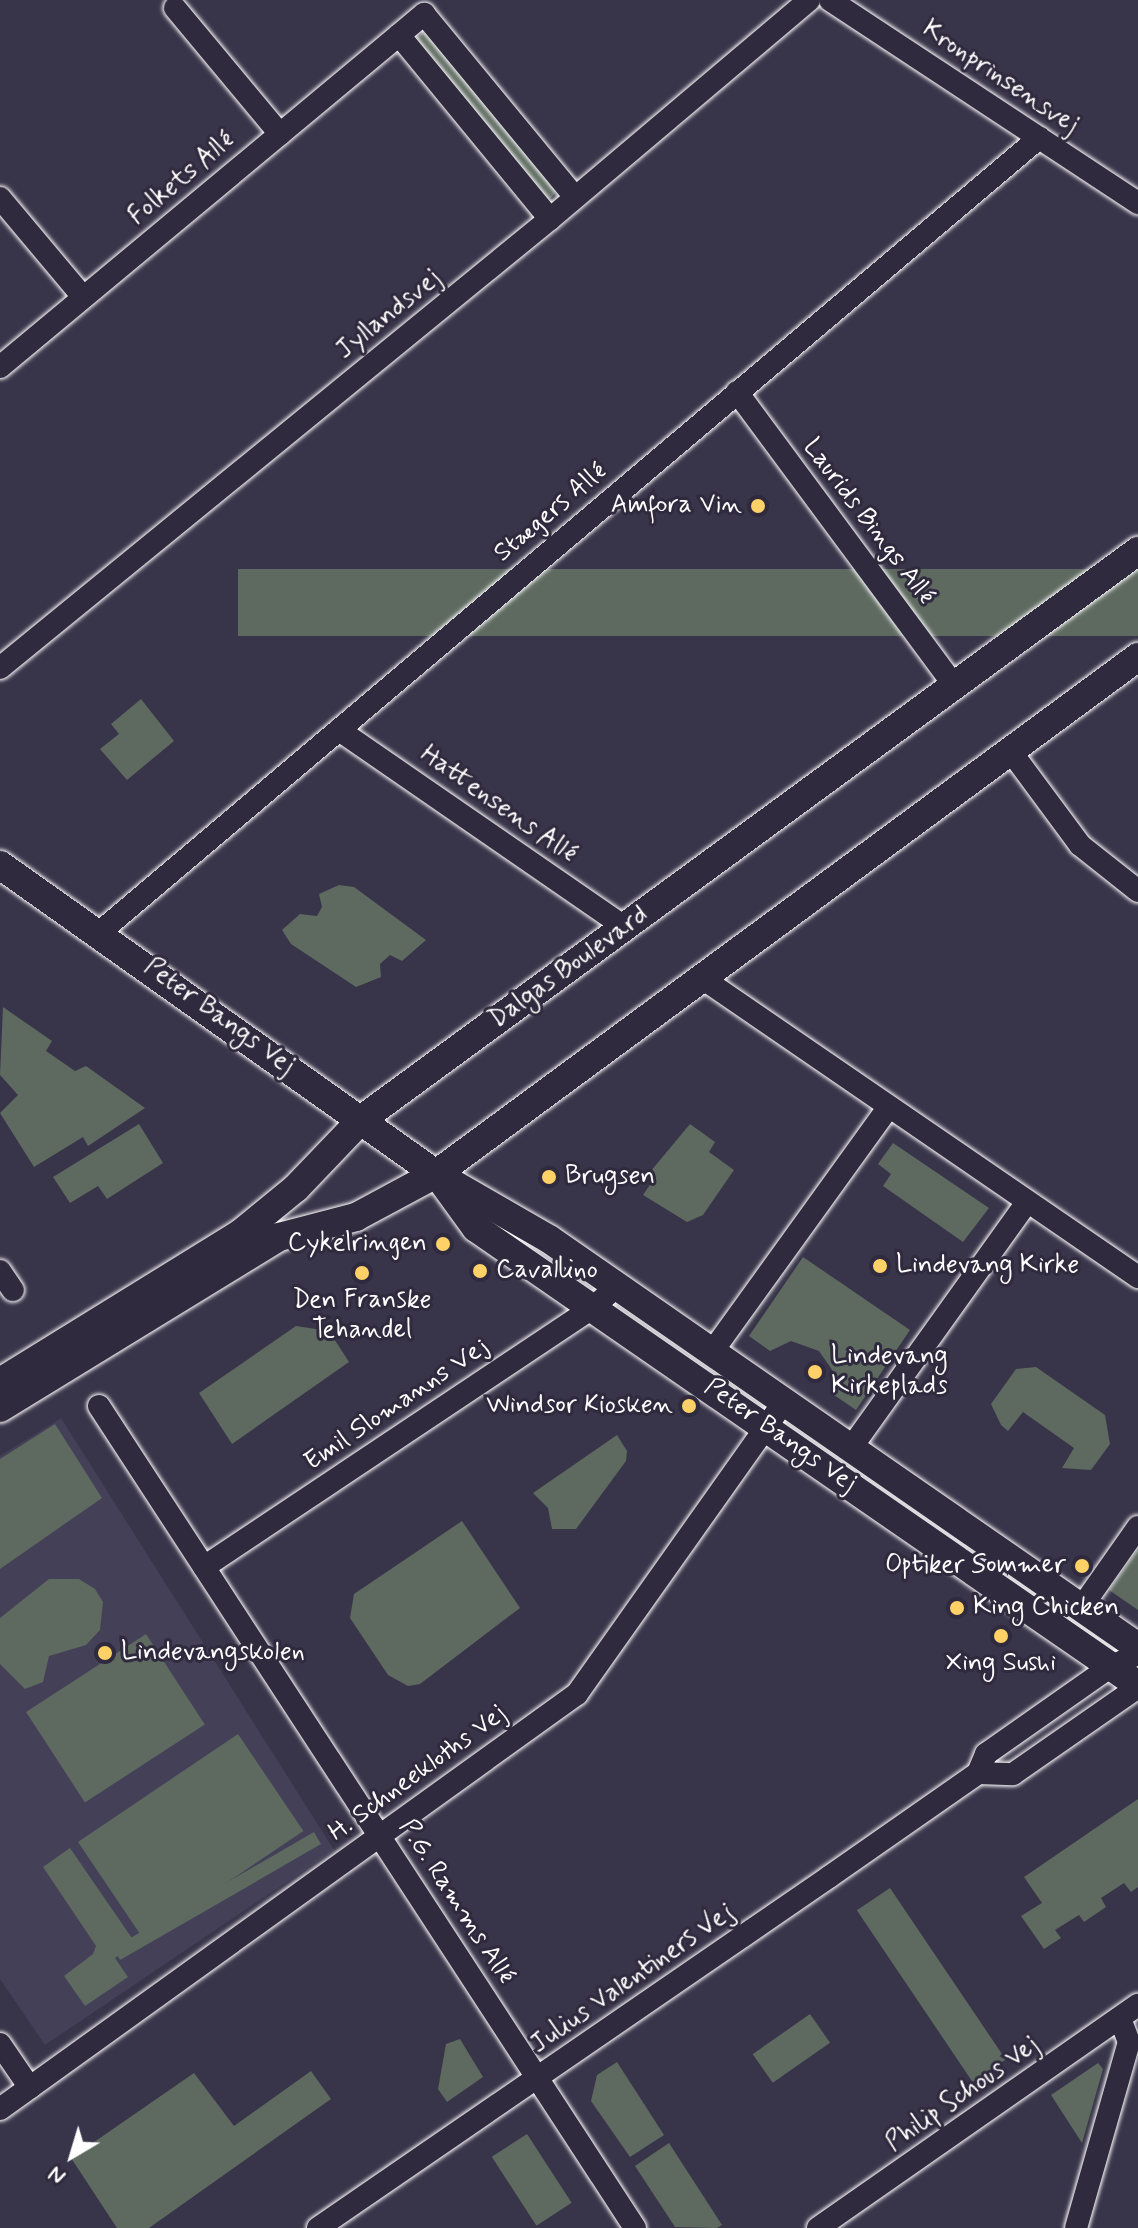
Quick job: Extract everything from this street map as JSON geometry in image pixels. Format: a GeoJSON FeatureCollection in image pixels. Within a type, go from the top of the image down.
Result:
{"type":"FeatureCollection","features":[{"type":"Feature","properties":{"kind":"street","name":"Jyllandsvej"},"geometry":{"type":"LineString","coordinates":[[0,668],[550,219],[809,0]]}},
{"type":"Feature","properties":{"kind":"street","name":"Kronprinsensvej"},"geometry":{"type":"LineString","coordinates":[[830,0],[1137,200]]}},
{"type":"Feature","properties":{"kind":"street"},"geometry":{"type":"LineString","coordinates":[[175,8],[280,134]]}},
{"type":"Feature","properties":{"kind":"street","name":"Folkets Allé"},"geometry":{"type":"LineString","coordinates":[[0,367],[424,14],[575,197]]}},
{"type":"Feature","properties":{"kind":"street"},"geometry":{"type":"LineString","coordinates":[[399,35],[550,219]]}},
{"type":"Feature","properties":{"kind":"street","name":"Stægers Allé"},"geometry":{"type":"LineString","coordinates":[[100,932],[1039,138]]}},
{"type":"Feature","properties":{"kind":"street"},"geometry":{"type":"LineString","coordinates":[[0,198],[83,297]]}},
{"type":"Feature","properties":{"kind":"street","name":"Laurids Bings Allé"},"geometry":{"type":"LineString","coordinates":[[737,392],[954,685]]}},
{"type":"Feature","properties":{"kind":"street","name":"Dalgas Boulevard"},"geometry":{"type":"LineString","coordinates":[[0,1382],[241,1233],[296,1188],[362,1119],[1138,551]]}},
{"type":"Feature","properties":{"kind":"street"},"geometry":{"type":"LineString","coordinates":[[0,1408],[279,1237],[356,1217],[436,1174],[1012,753],[1138,657]]}},
{"type":"Feature","properties":{"kind":"street","name":"Hattensens Allé"},"geometry":{"type":"LineString","coordinates":[[339,730],[625,927]]}},
{"type":"Feature","properties":{"kind":"street"},"geometry":{"type":"LineString","coordinates":[[1012,753],[1080,845],[1138,891]]}},
{"type":"Feature","properties":{"kind":"street","name":"Peter Bangs Vej"},"geometry":{"type":"LineString","coordinates":[[0,865],[100,932],[436,1174],[549,1239],[1138,1647]]}},
{"type":"Feature","properties":{"kind":"street"},"geometry":{"type":"LineString","coordinates":[[702,978],[1138,1277]]}},
{"type":"Feature","properties":{"kind":"street"},"geometry":{"type":"LineString","coordinates":[[695,1377],[889,1107]]}},
{"type":"Feature","properties":{"kind":"street","name":"Peter Bangs Vej"},"geometry":{"type":"LineString","coordinates":[[436,1174],[476,1228],[1138,1686]]}},
{"type":"Feature","properties":{"kind":"street"},"geometry":{"type":"LineString","coordinates":[[833,1473],[1027,1202]]}},
{"type":"Feature","properties":{"kind":"street"},"geometry":{"type":"LineString","coordinates":[[0,1271],[13,1290]]}},
{"type":"Feature","properties":{"kind":"street","name":"Emil Slomanns Vej"},"geometry":{"type":"LineString","coordinates":[[204,1567],[593,1308],[617,1286]]}},
{"type":"Feature","properties":{"kind":"street","name":"H. Schneekloths Vej"},"geometry":{"type":"LineString","coordinates":[[0,2109],[577,1694],[784,1402]]}},
{"type":"Feature","properties":{"kind":"street","name":"P.G. Ramms Allé"},"geometry":{"type":"LineString","coordinates":[[99,1406],[635,2228]]}},
{"type":"Feature","properties":{"kind":"street"},"geometry":{"type":"LineString","coordinates":[[1064,1634],[1138,1527]]}},
{"type":"Feature","properties":{"kind":"street","name":"Julius Valentiners Vej"},"geometry":{"type":"LineString","coordinates":[[318,2228],[978,1773],[986,1754],[1110,1667],[1138,1654]]}},
{"type":"Feature","properties":{"kind":"street"},"geometry":{"type":"LineString","coordinates":[[978,1773],[1013,1774],[1138,1686]]}},
{"type":"Feature","properties":{"kind":"street"},"geometry":{"type":"LineString","coordinates":[[1076,2228],[1129,2042],[1129,2012]]}},
{"type":"Feature","properties":{"kind":"street","name":"Philip Schous Vej"},"geometry":{"type":"LineString","coordinates":[[818,2228],[1129,2012]]}},
{"type":"Feature","properties":{"kind":"street"},"geometry":{"type":"LineString","coordinates":[[0,2044],[30,2088]]}},
{"type":"Feature","properties":{"kind":"shaded area"},"geometry":{"type":"Polygon","coordinates":[[[422,33],[429,34],[557,190],[552,197],[544,201],[416,39],[422,33]]]}},
{"type":"Feature","properties":{"kind":"shaded area"},"geometry":{"type":"Polygon","coordinates":[[[238,569],[1138,569],[1138,636],[238,636],[238,569]]]}},
{"type":"Feature","properties":{"kind":"shaded area"},"geometry":{"type":"Polygon","coordinates":[[[141,699],[174,741],[127,780],[100,749],[119,734],[111,724],[141,699]]]}},
{"type":"Feature","properties":{"kind":"shaded area"},"geometry":{"type":"Polygon","coordinates":[[[339,885],[354,887],[426,940],[402,961],[390,955],[380,964],[381,977],[356,987],[291,944],[282,930],[300,914],[317,916],[322,907],[319,894],[339,885]]]}},
{"type":"Feature","properties":{"kind":"shaded area"},"geometry":{"type":"Polygon","coordinates":[[[3,1007],[52,1041],[46,1051],[75,1071],[86,1066],[145,1108],[88,1146],[83,1137],[34,1167],[0,1113],[18,1095],[0,1075],[3,1007]]]}},
{"type":"Feature","properties":{"kind":"shaded area"},"geometry":{"type":"Polygon","coordinates":[[[139,1124],[163,1163],[107,1199],[98,1186],[70,1203],[53,1177],[139,1124]]]}},
{"type":"Feature","properties":{"kind":"shaded area"},"geometry":{"type":"Polygon","coordinates":[[[690,1124],[715,1142],[709,1152],[734,1170],[703,1215],[687,1222],[643,1195],[656,1176],[650,1172],[690,1124]]]}},
{"type":"Feature","properties":{"kind":"shaded area"},"geometry":{"type":"Polygon","coordinates":[[[893,1143],[989,1208],[963,1242],[883,1186],[891,1174],[878,1164],[893,1143]]]}},
{"type":"Feature","properties":{"kind":"shaded area"},"geometry":{"type":"Polygon","coordinates":[[[803,1257],[910,1330],[856,1410],[834,1395],[837,1377],[819,1351],[791,1341],[770,1351],[749,1336],[803,1257]]]}},
{"type":"Feature","properties":{"kind":"shaded area"},"geometry":{"type":"Polygon","coordinates":[[[296,1326],[329,1331],[349,1362],[232,1444],[199,1393],[296,1326]]]}},
{"type":"Feature","properties":{"kind":"shaded area"},"geometry":{"type":"Polygon","coordinates":[[[1036,1367],[1105,1415],[1110,1444],[1091,1470],[1062,1468],[1074,1448],[1023,1412],[1008,1431],[1001,1425],[991,1404],[1016,1369],[1036,1367]]]}},
{"type":"Feature","properties":{"kind":"shaded area","name":"Lindevangskolen"},"geometry":{"type":"Polygon","coordinates":[[[61,1418],[334,1850],[45,2045],[0,1979],[0,1456],[61,1418]]]}},
{"type":"Feature","properties":{"kind":"shaded area"},"geometry":{"type":"Polygon","coordinates":[[[55,1424],[102,1498],[0,1569],[0,1459],[55,1424]]]}},
{"type":"Feature","properties":{"kind":"shaded area"},"geometry":{"type":"Polygon","coordinates":[[[617,1435],[627,1451],[626,1461],[576,1529],[552,1529],[548,1508],[533,1493],[617,1435]]]}},
{"type":"Feature","properties":{"kind":"shaded area"},"geometry":{"type":"Polygon","coordinates":[[[462,1521],[520,1608],[420,1684],[408,1686],[388,1675],[350,1618],[354,1594],[462,1521]]]}},
{"type":"Feature","properties":{"kind":"shaded area"},"geometry":{"type":"Polygon","coordinates":[[[1138,1549],[1138,1610],[1109,1590],[1138,1549]]]}},
{"type":"Feature","properties":{"kind":"shaded area"},"geometry":{"type":"Polygon","coordinates":[[[49,1579],[79,1579],[95,1589],[103,1602],[100,1630],[86,1645],[49,1656],[43,1682],[25,1689],[0,1664],[0,1618],[49,1579]]]}},
{"type":"Feature","properties":{"kind":"shaded area"},"geometry":{"type":"Polygon","coordinates":[[[146,1634],[205,1725],[85,1802],[26,1712],[146,1634]]]}},
{"type":"Feature","properties":{"kind":"shaded area"},"geometry":{"type":"Polygon","coordinates":[[[238,1734],[303,1831],[143,1939],[78,1842],[238,1734]]]}},
{"type":"Feature","properties":{"kind":"shaded area"},"geometry":{"type":"Polygon","coordinates":[[[1138,1799],[1138,1887],[1131,1892],[1124,1883],[1101,1898],[1106,1907],[1084,1922],[1079,1915],[1055,1930],[1061,1938],[1044,1949],[1021,1916],[1042,1903],[1024,1877],[1138,1799]]]}},
{"type":"Feature","properties":{"kind":"shaded area"},"geometry":{"type":"Polygon","coordinates":[[[314,1832],[321,1844],[120,1960],[113,1948],[314,1832]]]}},
{"type":"Feature","properties":{"kind":"shaded area"},"geometry":{"type":"Polygon","coordinates":[[[70,1848],[136,1944],[115,1958],[128,1977],[85,2006],[64,1976],[93,1954],[96,1946],[43,1867],[70,1848]]]}},
{"type":"Feature","properties":{"kind":"shaded area"},"geometry":{"type":"Polygon","coordinates":[[[890,1888],[1006,2060],[973,2082],[857,1910],[890,1888]]]}},
{"type":"Feature","properties":{"kind":"shaded area"},"geometry":{"type":"Polygon","coordinates":[[[810,2014],[830,2043],[773,2083],[753,2054],[810,2014]]]}},
{"type":"Feature","properties":{"kind":"shaded area"},"geometry":{"type":"Polygon","coordinates":[[[460,2039],[483,2077],[447,2102],[438,2089],[446,2044],[460,2039]]]}},
{"type":"Feature","properties":{"kind":"shaded area"},"geometry":{"type":"Polygon","coordinates":[[[617,2062],[664,2135],[630,2157],[591,2101],[597,2075],[617,2062]]]}},
{"type":"Feature","properties":{"kind":"shaded area"},"geometry":{"type":"Polygon","coordinates":[[[1098,2063],[1103,2069],[1082,2143],[1051,2095],[1098,2063]]]}},
{"type":"Feature","properties":{"kind":"shaded area"},"geometry":{"type":"Polygon","coordinates":[[[311,2071],[331,2099],[149,2228],[117,2228],[71,2158],[194,2073],[234,2126],[311,2071]]]}},
{"type":"Feature","properties":{"kind":"shaded area"},"geometry":{"type":"Polygon","coordinates":[[[527,2134],[572,2203],[536,2226],[492,2157],[527,2134]]]}},
{"type":"Feature","properties":{"kind":"shaded area"},"geometry":{"type":"Polygon","coordinates":[[[669,2143],[722,2225],[717,2228],[675,2227],[635,2166],[669,2143]]]}},
{"type":"Feature","properties":{"kind":"place","name":"Amfora Vin"},"geometry":{"type":"Point","coordinates":[758,506]}},
{"type":"Feature","properties":{"kind":"place","name":"Brugsen"},"geometry":{"type":"Point","coordinates":[549,1177]}},
{"type":"Feature","properties":{"kind":"place","name":"Cykelringen"},"geometry":{"type":"Point","coordinates":[443,1244]}},
{"type":"Feature","properties":{"kind":"place","name":"Lindevang Kirke"},"geometry":{"type":"Point","coordinates":[880,1266]}},
{"type":"Feature","properties":{"kind":"place","name":"Cavallino"},"geometry":{"type":"Point","coordinates":[480,1271]}},
{"type":"Feature","properties":{"kind":"place","name":"Den Franske Tehandel"},"geometry":{"type":"Point","coordinates":[362,1273]}},
{"type":"Feature","properties":{"kind":"place","name":"Lindevang Kirkeplads"},"geometry":{"type":"Point","coordinates":[815,1372]}},
{"type":"Feature","properties":{"kind":"place","name":"Windsor Kiosken"},"geometry":{"type":"Point","coordinates":[689,1406]}},
{"type":"Feature","properties":{"kind":"place","name":"Optiker Sommer"},"geometry":{"type":"Point","coordinates":[1082,1566]}},
{"type":"Feature","properties":{"kind":"place","name":"King Chicken"},"geometry":{"type":"Point","coordinates":[957,1608]}},
{"type":"Feature","properties":{"kind":"place","name":"Xing Sushi"},"geometry":{"type":"Point","coordinates":[1001,1636]}},
{"type":"Feature","properties":{"kind":"place","name":"Lindevangskolen"},"geometry":{"type":"Point","coordinates":[105,1653]}}]}
